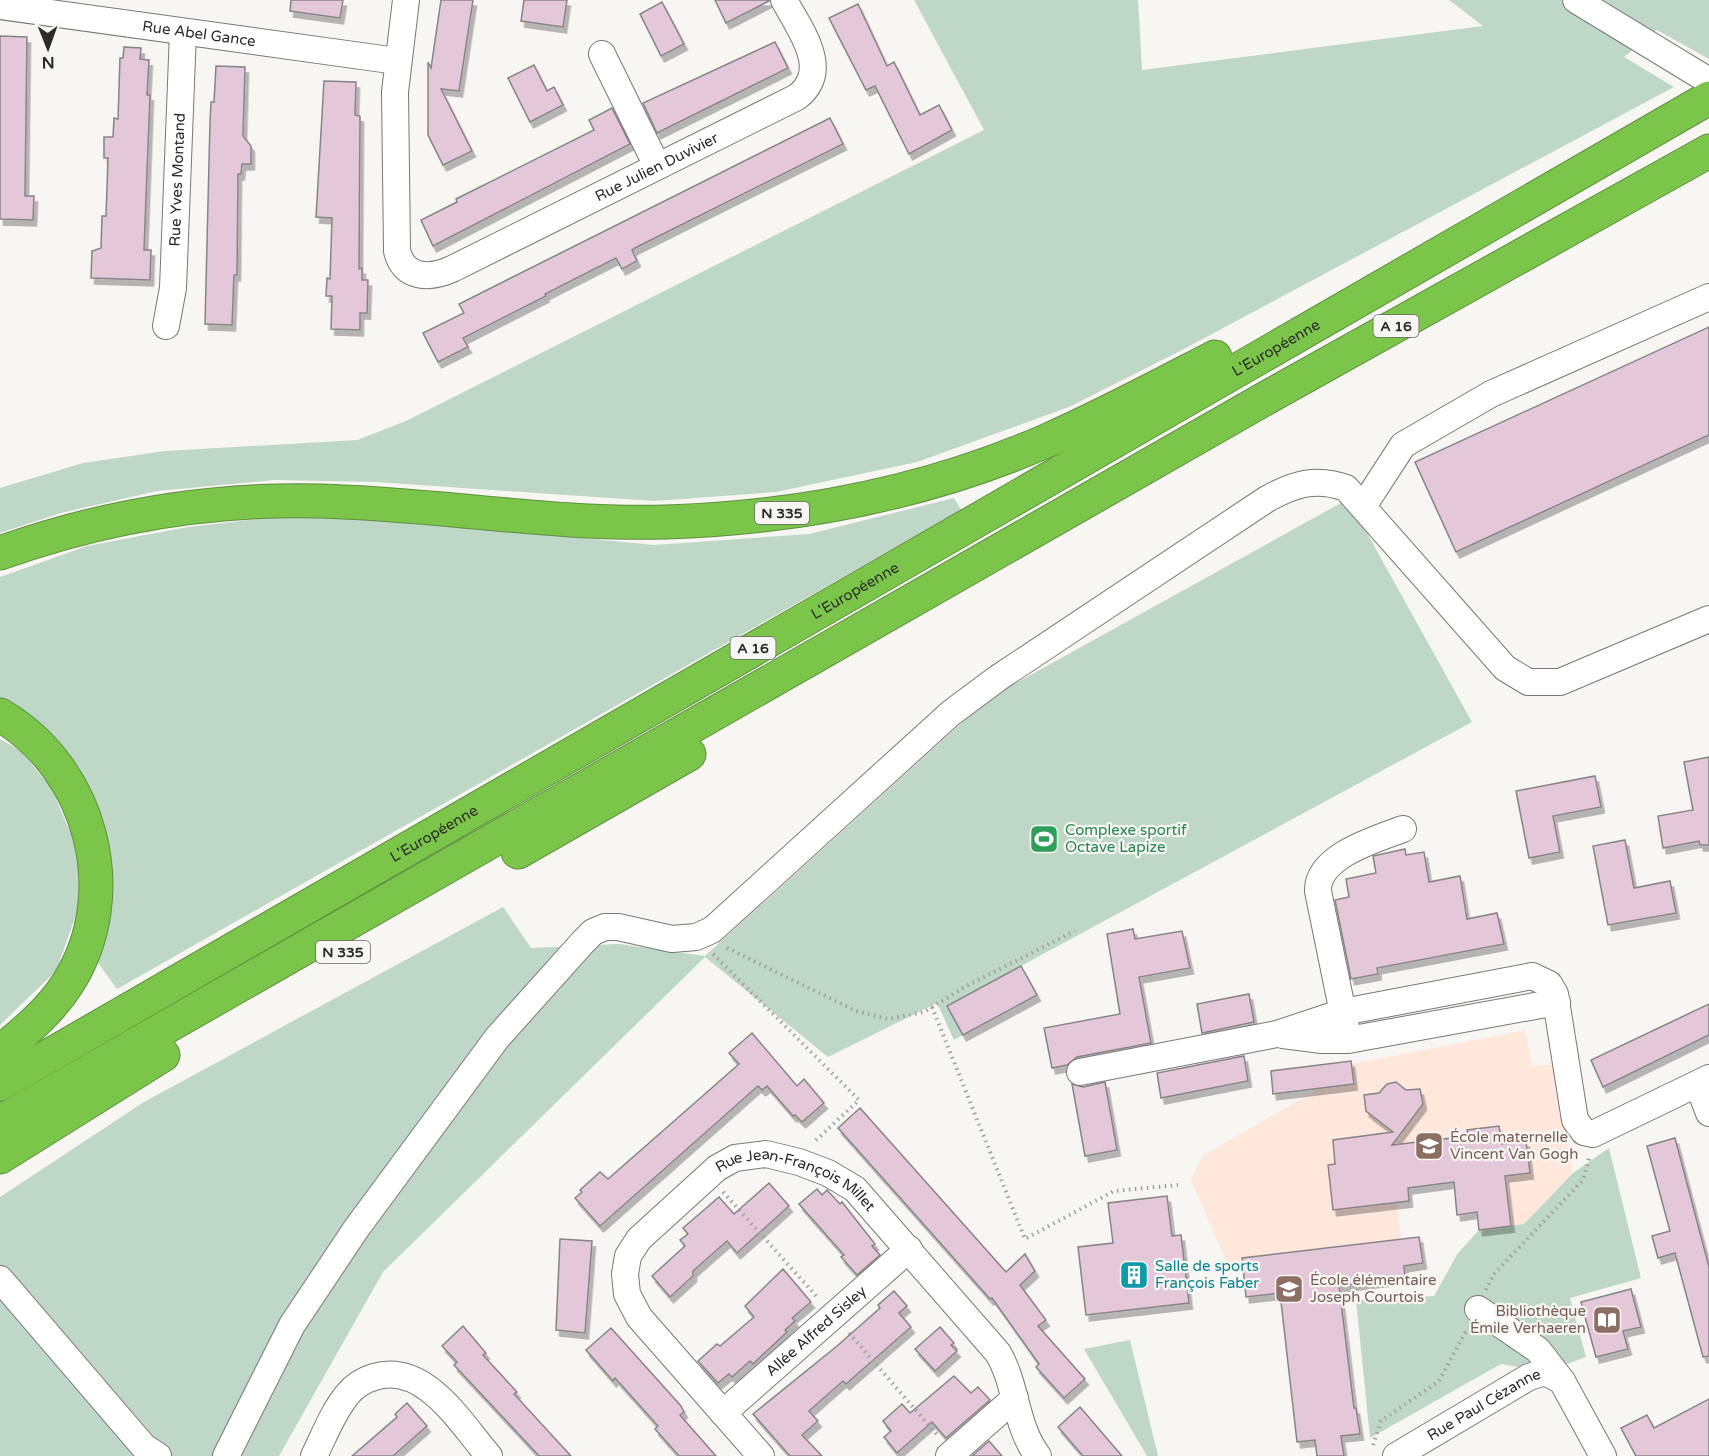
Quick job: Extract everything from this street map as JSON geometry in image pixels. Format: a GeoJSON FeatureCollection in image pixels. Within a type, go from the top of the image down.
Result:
{"type":"FeatureCollection","features":[{"type":"Feature","properties":{"kind":"highway","name":"L'Européenne"},"geometry":{"type":"LineString","coordinates":[[0,1084],[1709,98]]}},
{"type":"Feature","properties":{"kind":"highway","name":"A 16"},"geometry":{"type":"LineString","coordinates":[[0,1122],[1275,393],[1709,151]]}},
{"type":"Feature","properties":{"kind":"highway","name":"N 335"},"geometry":{"type":"LineString","coordinates":[[0,553],[114,519],[161,510],[224,503],[321,501],[576,520],[649,522],[759,517],[850,502],[951,476],[1046,441],[1507,213]]}},
{"type":"Feature","properties":{"kind":"highway","name":"N 335"},"geometry":{"type":"LineString","coordinates":[[0,1156],[140,1068],[962,597],[1275,393]]}},
{"type":"Feature","properties":{"kind":"highway"},"geometry":{"type":"LineString","coordinates":[[0,715],[32,738],[50,757],[69,784],[90,834],[96,887],[92,924],[86,946],[69,981],[44,1013],[0,1052]]}},
{"type":"Feature","properties":{"kind":"street"},"geometry":{"type":"LineString","coordinates":[[397,61],[406,0]]}},
{"type":"Feature","properties":{"kind":"street","name":"Rue Julien Duvivier"},"geometry":{"type":"LineString","coordinates":[[397,61],[395,92],[398,251],[402,265],[413,274],[428,276],[444,272],[791,101],[808,88],[814,73],[813,58],[784,0]]}},
{"type":"Feature","properties":{"kind":"street"},"geometry":{"type":"LineString","coordinates":[[1576,0],[1709,81]]}},
{"type":"Feature","properties":{"kind":"street","name":"Rue Abel Gance"},"geometry":{"type":"LineString","coordinates":[[0,6],[397,61]]}},
{"type":"Feature","properties":{"kind":"street","name":"Rue Yves Montand"},"geometry":{"type":"LineString","coordinates":[[166,326],[173,288],[183,32]]}},
{"type":"Feature","properties":{"kind":"street"},"geometry":{"type":"LineString","coordinates":[[603,54],[657,166]]}},
{"type":"Feature","properties":{"kind":"street"},"geometry":{"type":"LineString","coordinates":[[1364,505],[1403,445],[1491,394],[1709,297]]}},
{"type":"Feature","properties":{"kind":"street"},"geometry":{"type":"LineString","coordinates":[[226,1456],[292,1325],[356,1229],[497,1038],[593,932],[618,927],[660,937],[696,937],[719,925],[916,742],[951,713],[998,678],[1251,509],[1285,489],[1310,481],[1323,481],[1347,488],[1505,668],[1512,675],[1528,682],[1560,682],[1709,619]]}},
{"type":"Feature","properties":{"kind":"street"},"geometry":{"type":"LineString","coordinates":[[1348,1040],[1318,891],[1319,879],[1332,864],[1354,849],[1403,829]]}},
{"type":"Feature","properties":{"kind":"street"},"geometry":{"type":"LineString","coordinates":[[1080,1072],[1277,1034],[1343,1012],[1521,976],[1538,978],[1549,984],[1557,1002],[1575,1120],[1581,1130],[1593,1134],[1703,1081],[1709,1113]]}},
{"type":"Feature","properties":{"kind":"street"},"geometry":{"type":"LineString","coordinates":[[1277,1034],[1322,1040],[1348,1040],[1557,1002]]}},
{"type":"Feature","properties":{"kind":"street","name":"Rue Jean-François Millet"},"geometry":{"type":"LineString","coordinates":[[761,1456],[639,1317],[630,1302],[625,1285],[626,1265],[639,1239],[709,1175],[735,1158],[756,1154],[799,1162],[828,1173],[855,1189],[993,1345],[1007,1371],[1024,1431],[1038,1456]]}},
{"type":"Feature","properties":{"kind":"street","name":"Allée Alfred Sisley"},"geometry":{"type":"LineString","coordinates":[[723,1413],[909,1249]]}},
{"type":"Feature","properties":{"kind":"street"},"geometry":{"type":"LineString","coordinates":[[0,1279],[144,1447],[158,1456]]}},
{"type":"Feature","properties":{"kind":"street"},"geometry":{"type":"LineString","coordinates":[[1478,1309],[1538,1350],[1563,1381]]}},
{"type":"Feature","properties":{"kind":"street","name":"Rue Paul Cézanne"},"geometry":{"type":"LineString","coordinates":[[1396,1456],[1537,1373],[1551,1373],[1563,1381],[1603,1456]]}},
{"type":"Feature","properties":{"kind":"street"},"geometry":{"type":"LineString","coordinates":[[314,1456],[348,1394],[371,1378],[392,1374],[412,1378],[430,1389],[489,1456]]}},
{"type":"Feature","properties":{"kind":"street"},"geometry":{"type":"LineString","coordinates":[[951,1454],[1015,1398]]}},
{"type":"Feature","properties":{"kind":"path"},"geometry":{"type":"LineString","coordinates":[[696,937],[715,942],[856,1011],[888,1019],[924,1012],[968,985],[1075,931]]}},
{"type":"Feature","properties":{"kind":"path"},"geometry":{"type":"LineString","coordinates":[[696,937],[859,1100],[809,1147],[799,1162]]}},
{"type":"Feature","properties":{"kind":"path"},"geometry":{"type":"LineString","coordinates":[[932,1007],[1025,1239],[1114,1191],[1178,1185]]}},
{"type":"Feature","properties":{"kind":"path"},"geometry":{"type":"LineString","coordinates":[[1372,1447],[1381,1421],[1439,1381],[1478,1309],[1493,1275],[1583,1180],[1593,1134]]}},
{"type":"Feature","properties":{"kind":"path"},"geometry":{"type":"LineString","coordinates":[[709,1175],[951,1454]]}},
{"type":"Feature","properties":{"kind":"shaded area"},"geometry":{"type":"Polygon","coordinates":[[[1525,1030],[1532,1066],[1557,1064],[1573,1173],[1524,1224],[1479,1230],[1477,1212],[1457,1214],[1454,1182],[1408,1188],[1409,1201],[1397,1203],[1401,1239],[1420,1237],[1423,1239],[1424,1245],[1420,1246],[1423,1263],[1404,1266],[1405,1278],[1333,1287],[1348,1409],[1356,1408],[1360,1434],[1342,1436],[1344,1455],[1317,1456],[1315,1440],[1302,1403],[1292,1403],[1283,1323],[1292,1322],[1288,1292],[1246,1297],[1243,1266],[1229,1267],[1191,1181],[1202,1156],[1320,1088],[1354,1084],[1351,1064],[1525,1030]]]}},
{"type":"Feature","properties":{"kind":"green space"},"geometry":{"type":"Polygon","coordinates":[[[914,0],[1138,0],[1142,70],[1483,26],[1449,0],[1709,0],[1709,59],[1657,30],[1624,57],[1674,87],[1182,350],[1069,407],[917,462],[776,492],[654,501],[376,482],[274,480],[157,491],[61,513],[0,533],[0,488],[83,463],[165,451],[357,440],[406,421],[984,130],[914,0]]]}},
{"type":"Feature","properties":{"kind":"green space"},"geometry":{"type":"Polygon","coordinates":[[[954,498],[961,510],[117,989],[94,957],[106,859],[0,702],[0,577],[87,546],[188,527],[285,516],[363,516],[654,545],[809,534],[954,498]]]}},
{"type":"Feature","properties":{"kind":"green space"},"geometry":{"type":"Polygon","coordinates":[[[1348,499],[1472,722],[1021,966],[1037,995],[954,1040],[937,1003],[828,1057],[705,957],[383,1272],[279,1456],[0,1456],[0,1197],[144,1102],[503,907],[531,948],[619,944],[705,956],[989,698],[1348,499]]]}},
{"type":"Feature","properties":{"kind":"green space"},"geometry":{"type":"Polygon","coordinates":[[[0,739],[21,751],[51,788],[78,850],[81,901],[56,971],[0,1025],[0,739]]]}},
{"type":"Feature","properties":{"kind":"green space"},"geometry":{"type":"Polygon","coordinates":[[[1609,1148],[1641,1278],[1570,1298],[1586,1357],[1545,1372],[1501,1364],[1370,1438],[1356,1300],[1434,1296],[1458,1253],[1479,1230],[1524,1224],[1573,1173],[1609,1148]]]}},
{"type":"Feature","properties":{"kind":"green space"},"geometry":{"type":"Polygon","coordinates":[[[1130,1340],[1158,1456],[1147,1456],[1084,1349],[1130,1340]]]}},
{"type":"Feature","properties":{"kind":"building"},"geometry":{"type":"Polygon","coordinates":[[[291,0],[343,0],[340,18],[290,11],[291,0]]]}},
{"type":"Feature","properties":{"kind":"building"},"geometry":{"type":"Polygon","coordinates":[[[441,0],[473,0],[459,91],[441,89],[472,151],[443,165],[428,135],[428,62],[431,68],[441,0]]]}},
{"type":"Feature","properties":{"kind":"building"},"geometry":{"type":"Polygon","coordinates":[[[524,0],[567,0],[563,27],[521,21],[524,0]]]}},
{"type":"Feature","properties":{"kind":"building"},"geometry":{"type":"Polygon","coordinates":[[[715,0],[769,0],[769,1],[726,23],[715,0]]]}},
{"type":"Feature","properties":{"kind":"building"},"geometry":{"type":"Polygon","coordinates":[[[662,2],[684,44],[661,56],[640,14],[662,2]]]}},
{"type":"Feature","properties":{"kind":"building"},"geometry":{"type":"Polygon","coordinates":[[[858,4],[887,66],[894,62],[920,115],[939,105],[952,130],[909,154],[875,86],[866,90],[829,18],[858,4]]]}},
{"type":"Feature","properties":{"kind":"building"},"geometry":{"type":"Polygon","coordinates":[[[0,36],[27,37],[25,196],[34,196],[33,220],[0,219],[0,36]]]}},
{"type":"Feature","properties":{"kind":"building"},"geometry":{"type":"Polygon","coordinates":[[[775,42],[788,68],[657,133],[643,103],[775,42]]]}},
{"type":"Feature","properties":{"kind":"building"},"geometry":{"type":"Polygon","coordinates":[[[124,47],[141,48],[140,59],[149,60],[147,95],[150,95],[144,250],[151,250],[150,280],[91,278],[92,251],[101,248],[102,216],[106,216],[108,158],[104,158],[104,137],[113,137],[114,118],[118,119],[120,58],[123,58],[124,47]]]}},
{"type":"Feature","properties":{"kind":"building"},"geometry":{"type":"Polygon","coordinates":[[[534,65],[547,91],[554,87],[563,105],[530,122],[508,78],[534,65]]]}},
{"type":"Feature","properties":{"kind":"building"},"geometry":{"type":"Polygon","coordinates":[[[216,66],[245,67],[243,136],[251,146],[251,164],[242,164],[241,174],[238,174],[237,275],[234,275],[232,325],[205,324],[210,122],[211,102],[214,102],[216,66]]]}},
{"type":"Feature","properties":{"kind":"building"},"geometry":{"type":"Polygon","coordinates":[[[324,81],[356,82],[355,115],[360,116],[359,269],[362,268],[362,280],[368,280],[367,313],[360,313],[360,330],[331,329],[332,296],[326,296],[327,278],[330,279],[332,218],[316,217],[324,81]]]}},
{"type":"Feature","properties":{"kind":"building"},"geometry":{"type":"Polygon","coordinates":[[[612,108],[630,144],[433,246],[421,220],[457,202],[456,199],[594,130],[589,120],[612,108]]]}},
{"type":"Feature","properties":{"kind":"building"},"geometry":{"type":"Polygon","coordinates":[[[830,118],[843,144],[635,248],[632,250],[637,261],[622,269],[616,258],[463,338],[468,347],[438,362],[423,333],[464,313],[459,304],[830,118]]]}},
{"type":"Feature","properties":{"kind":"building"},"geometry":{"type":"Polygon","coordinates":[[[1709,327],[1709,435],[1456,552],[1415,462],[1709,327]]]}},
{"type":"Feature","properties":{"kind":"building"},"geometry":{"type":"Polygon","coordinates":[[[1709,757],[1709,845],[1700,845],[1699,841],[1663,848],[1658,816],[1693,810],[1684,762],[1709,757]]]}},
{"type":"Feature","properties":{"kind":"building"},"geometry":{"type":"Polygon","coordinates":[[[1595,776],[1601,807],[1553,816],[1560,852],[1529,858],[1516,791],[1595,776]]]}},
{"type":"Feature","properties":{"kind":"building"},"geometry":{"type":"Polygon","coordinates":[[[1625,840],[1634,888],[1670,881],[1676,913],[1608,925],[1593,846],[1625,840]]]}},
{"type":"Feature","properties":{"kind":"building"},"geometry":{"type":"Polygon","coordinates":[[[1405,849],[1406,855],[1424,852],[1429,882],[1460,876],[1467,919],[1497,913],[1504,944],[1377,968],[1378,974],[1351,979],[1335,900],[1349,897],[1346,879],[1376,873],[1373,856],[1405,849]]]}},
{"type":"Feature","properties":{"kind":"building"},"geometry":{"type":"Polygon","coordinates":[[[1133,929],[1135,939],[1182,931],[1190,968],[1139,977],[1151,1043],[1077,1057],[1067,1065],[1052,1068],[1044,1028],[1120,1014],[1107,934],[1133,929]]]}},
{"type":"Feature","properties":{"kind":"building"},"geometry":{"type":"Polygon","coordinates":[[[1021,966],[1037,995],[963,1035],[947,1006],[1021,966]]]}},
{"type":"Feature","properties":{"kind":"building"},"geometry":{"type":"Polygon","coordinates":[[[1249,994],[1254,1022],[1202,1033],[1197,1004],[1249,994]]]}},
{"type":"Feature","properties":{"kind":"building"},"geometry":{"type":"Polygon","coordinates":[[[1709,1004],[1709,1035],[1603,1087],[1591,1060],[1709,1004]]]}},
{"type":"Feature","properties":{"kind":"building"},"geometry":{"type":"Polygon","coordinates":[[[752,1033],[797,1086],[804,1079],[824,1103],[802,1122],[795,1115],[793,1116],[767,1086],[762,1090],[758,1086],[600,1226],[575,1198],[582,1192],[580,1190],[600,1172],[608,1179],[739,1064],[729,1053],[752,1033]]]}},
{"type":"Feature","properties":{"kind":"building"},"geometry":{"type":"Polygon","coordinates":[[[1244,1056],[1248,1081],[1161,1098],[1157,1073],[1244,1056]]]}},
{"type":"Feature","properties":{"kind":"building"},"geometry":{"type":"Polygon","coordinates":[[[1351,1061],[1354,1084],[1273,1094],[1271,1071],[1351,1061]]]}},
{"type":"Feature","properties":{"kind":"building"},"geometry":{"type":"Polygon","coordinates":[[[1105,1082],[1117,1150],[1085,1156],[1072,1084],[1083,1087],[1105,1082]]]}},
{"type":"Feature","properties":{"kind":"building"},"geometry":{"type":"Polygon","coordinates":[[[1396,1082],[1406,1090],[1420,1089],[1423,1104],[1392,1145],[1468,1136],[1467,1130],[1499,1126],[1502,1144],[1526,1141],[1530,1173],[1505,1176],[1511,1226],[1479,1230],[1477,1212],[1457,1215],[1454,1182],[1408,1188],[1409,1201],[1333,1210],[1328,1165],[1335,1164],[1333,1140],[1393,1132],[1366,1111],[1364,1095],[1379,1093],[1387,1084],[1396,1082]]]}},
{"type":"Feature","properties":{"kind":"building"},"geometry":{"type":"Polygon","coordinates":[[[860,1108],[1006,1272],[1025,1254],[1035,1271],[1020,1285],[1046,1320],[1038,1326],[1085,1379],[1064,1398],[1036,1367],[1039,1364],[992,1298],[990,1299],[838,1128],[860,1108]]]}},
{"type":"Feature","properties":{"kind":"building"},"geometry":{"type":"Polygon","coordinates":[[[1675,1138],[1709,1267],[1709,1356],[1703,1357],[1675,1253],[1658,1258],[1652,1236],[1670,1231],[1647,1146],[1675,1138]]]}},
{"type":"Feature","properties":{"kind":"building"},"geometry":{"type":"Polygon","coordinates":[[[769,1183],[789,1206],[737,1253],[727,1241],[693,1271],[693,1276],[670,1297],[652,1276],[685,1246],[680,1240],[688,1234],[683,1228],[719,1197],[734,1214],[769,1183]]]}},
{"type":"Feature","properties":{"kind":"building"},"geometry":{"type":"Polygon","coordinates":[[[817,1189],[822,1195],[827,1190],[840,1204],[842,1202],[875,1244],[872,1246],[880,1255],[857,1275],[841,1257],[844,1255],[799,1204],[817,1189]]]}},
{"type":"Feature","properties":{"kind":"building","name":"Salle de sports François Faber"},"geometry":{"type":"Polygon","coordinates":[[[1167,1196],[1172,1236],[1181,1235],[1189,1303],[1086,1315],[1078,1247],[1113,1243],[1108,1203],[1167,1196]]]}},
{"type":"Feature","properties":{"kind":"building"},"geometry":{"type":"Polygon","coordinates":[[[1419,1237],[1423,1263],[1404,1266],[1405,1278],[1339,1286],[1354,1408],[1356,1408],[1360,1434],[1341,1436],[1344,1456],[1317,1456],[1315,1440],[1297,1442],[1280,1293],[1246,1297],[1242,1258],[1419,1237]]]}},
{"type":"Feature","properties":{"kind":"building"},"geometry":{"type":"Polygon","coordinates":[[[560,1239],[592,1241],[585,1333],[556,1330],[560,1239]]]}},
{"type":"Feature","properties":{"kind":"building"},"geometry":{"type":"Polygon","coordinates":[[[783,1269],[811,1302],[792,1318],[795,1321],[785,1330],[787,1332],[753,1364],[750,1361],[732,1377],[729,1374],[718,1383],[698,1361],[754,1317],[745,1306],[783,1269]]]}},
{"type":"Feature","properties":{"kind":"building"},"geometry":{"type":"Polygon","coordinates":[[[1631,1289],[1641,1327],[1623,1331],[1628,1349],[1596,1357],[1581,1302],[1631,1289]]]}},
{"type":"Feature","properties":{"kind":"building"},"geometry":{"type":"Polygon","coordinates":[[[894,1291],[907,1306],[899,1313],[911,1327],[846,1384],[843,1381],[809,1411],[818,1421],[802,1435],[822,1456],[790,1456],[753,1414],[837,1346],[880,1308],[878,1305],[894,1291]]]}},
{"type":"Feature","properties":{"kind":"building"},"geometry":{"type":"Polygon","coordinates":[[[463,1326],[486,1353],[483,1355],[517,1392],[514,1394],[571,1456],[539,1456],[454,1365],[457,1362],[442,1346],[463,1326]]]}},
{"type":"Feature","properties":{"kind":"building"},"geometry":{"type":"Polygon","coordinates":[[[940,1327],[954,1343],[951,1345],[957,1351],[935,1371],[915,1349],[940,1327]]]}},
{"type":"Feature","properties":{"kind":"building"},"geometry":{"type":"Polygon","coordinates":[[[611,1328],[681,1406],[684,1412],[680,1415],[716,1456],[679,1456],[655,1429],[658,1426],[586,1350],[611,1328]]]}},
{"type":"Feature","properties":{"kind":"building"},"geometry":{"type":"Polygon","coordinates":[[[954,1376],[971,1393],[978,1387],[990,1400],[946,1438],[932,1422],[897,1453],[884,1437],[891,1431],[883,1421],[902,1404],[910,1413],[954,1376]]]}},
{"type":"Feature","properties":{"kind":"building"},"geometry":{"type":"Polygon","coordinates":[[[1709,1399],[1709,1456],[1636,1456],[1621,1428],[1647,1415],[1654,1428],[1709,1399]]]}},
{"type":"Feature","properties":{"kind":"building"},"geometry":{"type":"Polygon","coordinates":[[[407,1403],[427,1426],[393,1456],[352,1456],[397,1417],[395,1414],[407,1403]]]}},
{"type":"Feature","properties":{"kind":"building"},"geometry":{"type":"Polygon","coordinates":[[[1080,1407],[1122,1456],[1083,1456],[1058,1427],[1080,1407]]]}},
{"type":"Feature","properties":{"kind":"building"},"geometry":{"type":"Polygon","coordinates":[[[989,1441],[1002,1456],[972,1456],[989,1441]]]}},
{"type":"Feature","properties":{"kind":"place","name":"Complexe sportif Octave Lapize"},"geometry":{"type":"Point","coordinates":[1044,839]}},
{"type":"Feature","properties":{"kind":"place","name":"École maternelle Vincent Van Gogh"},"geometry":{"type":"Point","coordinates":[1429,1146]}},
{"type":"Feature","properties":{"kind":"place","name":"Salle de sports François Faber"},"geometry":{"type":"Point","coordinates":[1134,1275]}},
{"type":"Feature","properties":{"kind":"place","name":"École élémentaire Joseph Courtois"},"geometry":{"type":"Point","coordinates":[1289,1289]}},
{"type":"Feature","properties":{"kind":"place","name":"Bibliothèque Émile Verhaeren"},"geometry":{"type":"Point","coordinates":[1607,1320]}}]}
